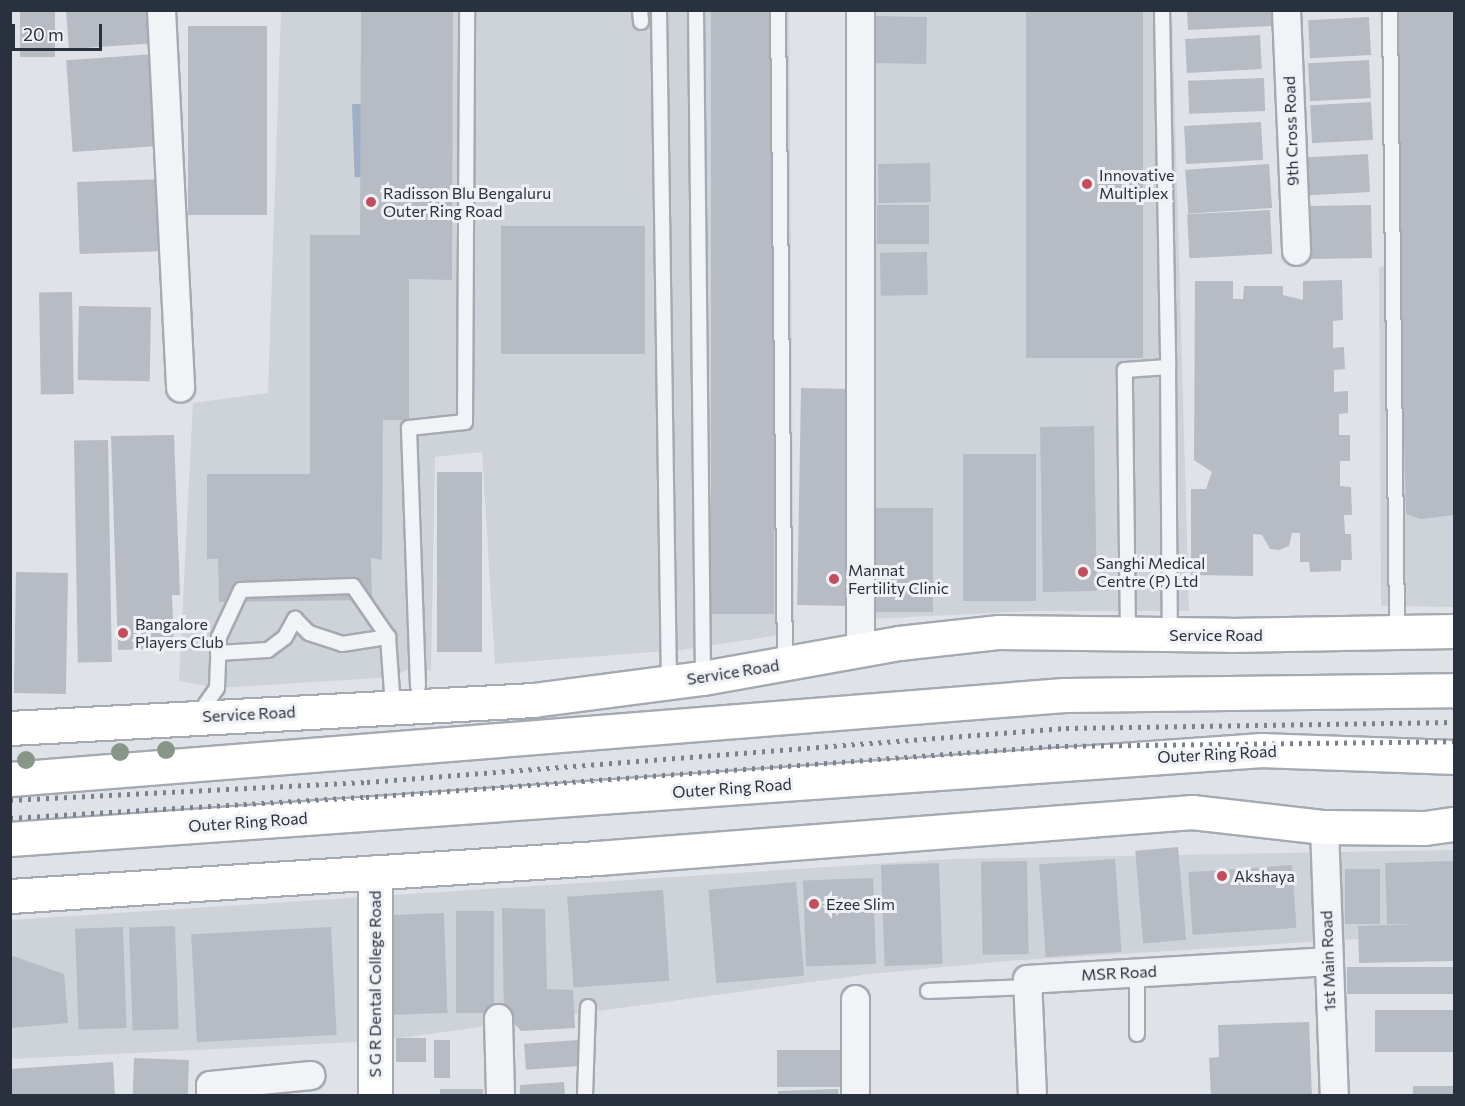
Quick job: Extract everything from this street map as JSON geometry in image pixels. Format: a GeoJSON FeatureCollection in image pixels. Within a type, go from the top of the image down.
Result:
{"type":"FeatureCollection","features":[{"type":"Feature","properties":{"kind":"main road","name":"Service Road"},"geometry":{"type":"LineString","coordinates":[[10,728],[533,700],[703,678],[860,649],[999,632],[1170,635],[1455,632]]}},
{"type":"Feature","properties":{"kind":"main road"},"geometry":{"type":"LineString","coordinates":[[10,779],[1064,695],[1455,690]]}},
{"type":"Feature","properties":{"kind":"main road","name":"Outer Ring Road"},"geometry":{"type":"LineString","coordinates":[[10,839],[1262,750],[1455,757]]}},
{"type":"Feature","properties":{"kind":"main road"},"geometry":{"type":"LineString","coordinates":[[10,896],[375,872],[1192,812],[1324,827],[1425,828],[1455,824]]}},
{"type":"Feature","properties":{"kind":"main road","name":"S G R Dental College Road"},"geometry":{"type":"LineString","coordinates":[[375,872],[375,1095]]}},
{"type":"Feature","properties":{"kind":"street"},"geometry":{"type":"LineString","coordinates":[[161,10],[180,388]]}},
{"type":"Feature","properties":{"kind":"street"},"geometry":{"type":"LineString","coordinates":[[860,10],[860,649]]}},
{"type":"Feature","properties":{"kind":"street","name":"9th Cross Road"},"geometry":{"type":"LineString","coordinates":[[1286,10],[1296,251]]}},
{"type":"Feature","properties":{"kind":"street","name":"1st Main Road"},"geometry":{"type":"LineString","coordinates":[[1324,827],[1334,1095]]}},
{"type":"Feature","properties":{"kind":"street","name":"MSR Road"},"geometry":{"type":"LineString","coordinates":[[1029,987],[1027,979],[1328,961]]}},
{"type":"Feature","properties":{"kind":"street"},"geometry":{"type":"LineString","coordinates":[[1029,987],[1032,1095]]}},
{"type":"Feature","properties":{"kind":"street"},"geometry":{"type":"LineString","coordinates":[[855,999],[855,1095]]}},
{"type":"Feature","properties":{"kind":"street"},"geometry":{"type":"LineString","coordinates":[[498,1018],[500,1095]]}},
{"type":"Feature","properties":{"kind":"street"},"geometry":{"type":"LineString","coordinates":[[210,1095],[210,1085],[311,1076]]}},
{"type":"Feature","properties":{"kind":"lane"},"geometry":{"type":"LineString","coordinates":[[418,686],[409,428],[465,422],[467,10]]}},
{"type":"Feature","properties":{"kind":"lane"},"geometry":{"type":"LineString","coordinates":[[659,10],[669,682]]}},
{"type":"Feature","properties":{"kind":"lane"},"geometry":{"type":"LineString","coordinates":[[696,10],[703,678]]}},
{"type":"Feature","properties":{"kind":"lane"},"geometry":{"type":"LineString","coordinates":[[778,10],[785,664]]}},
{"type":"Feature","properties":{"kind":"lane"},"geometry":{"type":"LineString","coordinates":[[1162,10],[1170,635]]}},
{"type":"Feature","properties":{"kind":"lane"},"geometry":{"type":"LineString","coordinates":[[1390,10],[1397,634]]}},
{"type":"Feature","properties":{"kind":"lane"},"geometry":{"type":"LineString","coordinates":[[1128,634],[1125,370],[1168,367]]}},
{"type":"Feature","properties":{"kind":"lane"},"geometry":{"type":"LineString","coordinates":[[197,717],[216,687],[219,637],[241,590],[353,586],[388,637],[393,707]]}},
{"type":"Feature","properties":{"kind":"lane"},"geometry":{"type":"LineString","coordinates":[[218,653],[268,650],[285,637],[295,619],[309,633],[342,644],[388,637]]}},
{"type":"Feature","properties":{"kind":"lane"},"geometry":{"type":"LineString","coordinates":[[1137,972],[1137,1034]]}},
{"type":"Feature","properties":{"kind":"lane"},"geometry":{"type":"LineString","coordinates":[[928,991],[1029,987]]}},
{"type":"Feature","properties":{"kind":"lane"},"geometry":{"type":"LineString","coordinates":[[585,1095],[588,1007]]}},
{"type":"Feature","properties":{"kind":"shaded area"},"geometry":{"type":"Polygon","coordinates":[[[281,11],[789,11],[794,633],[680,650],[495,664],[482,452],[435,457],[431,671],[417,665],[392,677],[217,688],[179,681],[193,403],[268,393],[281,11]]]}},
{"type":"Feature","properties":{"kind":"shaded area"},"geometry":{"type":"Polygon","coordinates":[[[872,11],[1172,11],[1189,611],[1032,611],[870,619],[872,11]]]}},
{"type":"Feature","properties":{"kind":"shaded area"},"geometry":{"type":"Polygon","coordinates":[[[1380,11],[1454,11],[1454,607],[1381,606],[1379,267],[1391,265],[1380,11]]]}},
{"type":"Feature","properties":{"kind":"shaded area"},"geometry":{"type":"Polygon","coordinates":[[[1454,850],[1454,933],[1007,961],[870,974],[378,1041],[11,1059],[11,920],[951,859],[1454,850]]]}},
{"type":"Feature","properties":{"kind":"water"},"geometry":{"type":"Polygon","coordinates":[[[389,103],[392,176],[355,177],[352,104],[389,103]]]}},
{"type":"Feature","properties":{"kind":"building"},"geometry":{"type":"Polygon","coordinates":[[[20,10],[55,10],[55,57],[20,57],[20,10]]]}},
{"type":"Feature","properties":{"kind":"building"},"geometry":{"type":"Polygon","coordinates":[[[66,10],[156,10],[158,43],[69,49],[66,10]]]}},
{"type":"Feature","properties":{"kind":"building"},"geometry":{"type":"Polygon","coordinates":[[[361,10],[453,10],[452,280],[409,279],[409,420],[383,420],[382,560],[371,558],[372,600],[219,602],[218,559],[207,559],[207,474],[310,474],[310,235],[360,235],[361,10]]]}},
{"type":"Feature","properties":{"kind":"building"},"geometry":{"type":"Polygon","coordinates":[[[711,10],[774,10],[774,614],[711,614],[711,10]]]}},
{"type":"Feature","properties":{"kind":"building","name":"Innovative Multiplex"},"geometry":{"type":"Polygon","coordinates":[[[1026,10],[1143,10],[1143,358],[1026,358],[1026,10]]]}},
{"type":"Feature","properties":{"kind":"building"},"geometry":{"type":"Polygon","coordinates":[[[1187,10],[1273,10],[1274,26],[1188,30],[1187,10]]]}},
{"type":"Feature","properties":{"kind":"building"},"geometry":{"type":"Polygon","coordinates":[[[1393,10],[1454,10],[1454,515],[1421,519],[1406,514],[1393,10]]]}},
{"type":"Feature","properties":{"kind":"building"},"geometry":{"type":"Polygon","coordinates":[[[875,16],[927,17],[926,64],[874,63],[875,16]]]}},
{"type":"Feature","properties":{"kind":"building"},"geometry":{"type":"Polygon","coordinates":[[[1369,17],[1371,55],[1310,58],[1308,20],[1369,17]]]}},
{"type":"Feature","properties":{"kind":"building"},"geometry":{"type":"Polygon","coordinates":[[[188,26],[267,26],[267,215],[188,215],[188,26]]]}},
{"type":"Feature","properties":{"kind":"building"},"geometry":{"type":"Polygon","coordinates":[[[1260,35],[1262,69],[1187,73],[1185,39],[1260,35]]]}},
{"type":"Feature","properties":{"kind":"building"},"geometry":{"type":"Polygon","coordinates":[[[155,54],[161,146],[73,152],[66,60],[155,54]]]}},
{"type":"Feature","properties":{"kind":"building"},"geometry":{"type":"Polygon","coordinates":[[[1369,60],[1371,98],[1310,101],[1308,63],[1369,60]]]}},
{"type":"Feature","properties":{"kind":"building"},"geometry":{"type":"Polygon","coordinates":[[[1264,78],[1265,111],[1189,114],[1188,81],[1264,78]]]}},
{"type":"Feature","properties":{"kind":"building"},"geometry":{"type":"Polygon","coordinates":[[[1371,102],[1373,140],[1312,143],[1310,105],[1371,102]]]}},
{"type":"Feature","properties":{"kind":"building"},"geometry":{"type":"Polygon","coordinates":[[[1261,122],[1263,160],[1186,164],[1184,126],[1261,122]]]}},
{"type":"Feature","properties":{"kind":"building"},"geometry":{"type":"Polygon","coordinates":[[[1368,154],[1370,192],[1309,195],[1307,157],[1368,154]]]}},
{"type":"Feature","properties":{"kind":"building"},"geometry":{"type":"Polygon","coordinates":[[[930,163],[931,202],[879,203],[878,164],[930,163]]]}},
{"type":"Feature","properties":{"kind":"building"},"geometry":{"type":"Polygon","coordinates":[[[1269,164],[1272,208],[1188,214],[1185,170],[1269,164]]]}},
{"type":"Feature","properties":{"kind":"building"},"geometry":{"type":"Polygon","coordinates":[[[166,179],[169,251],[80,254],[77,182],[166,179]]]}},
{"type":"Feature","properties":{"kind":"building"},"geometry":{"type":"Polygon","coordinates":[[[877,205],[929,205],[929,244],[877,244],[877,205]]]}},
{"type":"Feature","properties":{"kind":"building"},"geometry":{"type":"Polygon","coordinates":[[[1371,205],[1372,258],[1309,259],[1308,206],[1371,205]]]}},
{"type":"Feature","properties":{"kind":"building"},"geometry":{"type":"Polygon","coordinates":[[[1270,210],[1272,254],[1189,258],[1187,214],[1270,210]]]}},
{"type":"Feature","properties":{"kind":"building"},"geometry":{"type":"Polygon","coordinates":[[[501,226],[645,226],[645,354],[501,354],[501,226]]]}},
{"type":"Feature","properties":{"kind":"building"},"geometry":{"type":"Polygon","coordinates":[[[927,252],[928,295],[881,296],[880,253],[927,252]]]}},
{"type":"Feature","properties":{"kind":"building"},"geometry":{"type":"Polygon","coordinates":[[[1342,280],[1343,320],[1333,321],[1333,348],[1344,347],[1345,369],[1334,370],[1334,392],[1348,391],[1348,413],[1339,414],[1339,435],[1350,435],[1350,461],[1340,461],[1340,486],[1351,487],[1352,515],[1344,515],[1345,534],[1351,534],[1352,560],[1341,560],[1341,571],[1310,572],[1309,562],[1300,562],[1300,533],[1292,533],[1289,546],[1279,550],[1270,549],[1262,535],[1253,534],[1253,576],[1191,575],[1191,489],[1206,489],[1212,472],[1194,460],[1195,281],[1233,281],[1233,299],[1243,299],[1244,286],[1283,286],[1283,295],[1303,300],[1303,281],[1342,280]]]}},
{"type":"Feature","properties":{"kind":"building"},"geometry":{"type":"Polygon","coordinates":[[[72,292],[74,394],[41,395],[39,293],[72,292]]]}},
{"type":"Feature","properties":{"kind":"building"},"geometry":{"type":"Polygon","coordinates":[[[79,306],[151,307],[150,381],[78,380],[79,306]]]}},
{"type":"Feature","properties":{"kind":"building"},"geometry":{"type":"Polygon","coordinates":[[[801,388],[854,389],[850,606],[797,605],[801,388]]]}},
{"type":"Feature","properties":{"kind":"building"},"geometry":{"type":"Polygon","coordinates":[[[1094,426],[1097,591],[1043,592],[1040,427],[1094,426]]]}},
{"type":"Feature","properties":{"kind":"building"},"geometry":{"type":"Polygon","coordinates":[[[174,435],[180,595],[172,595],[174,648],[118,650],[111,436],[174,435]]]}},
{"type":"Feature","properties":{"kind":"building"},"geometry":{"type":"Polygon","coordinates":[[[108,440],[112,662],[78,663],[74,441],[108,440]]]}},
{"type":"Feature","properties":{"kind":"building"},"geometry":{"type":"Polygon","coordinates":[[[963,454],[1036,454],[1036,601],[963,601],[963,454]]]}},
{"type":"Feature","properties":{"kind":"building"},"geometry":{"type":"Polygon","coordinates":[[[437,472],[482,472],[482,652],[437,652],[437,472]]]}},
{"type":"Feature","properties":{"kind":"building"},"geometry":{"type":"Polygon","coordinates":[[[872,508],[933,508],[933,612],[872,612],[872,508]]]}},
{"type":"Feature","properties":{"kind":"building"},"geometry":{"type":"Polygon","coordinates":[[[16,572],[68,573],[66,694],[14,693],[16,572]]]}},
{"type":"Feature","properties":{"kind":"building"},"geometry":{"type":"Polygon","coordinates":[[[1178,847],[1186,940],[1143,943],[1135,851],[1178,847]]]}},
{"type":"Feature","properties":{"kind":"building"},"geometry":{"type":"Polygon","coordinates":[[[1115,859],[1121,952],[1046,957],[1039,864],[1115,859]]]}},
{"type":"Feature","properties":{"kind":"building"},"geometry":{"type":"Polygon","coordinates":[[[1027,861],[1029,954],[983,955],[981,862],[1027,861]]]}},
{"type":"Feature","properties":{"kind":"building"},"geometry":{"type":"Polygon","coordinates":[[[1454,861],[1454,961],[1359,963],[1358,926],[1418,924],[1387,924],[1385,863],[1454,861]]]}},
{"type":"Feature","properties":{"kind":"building"},"geometry":{"type":"Polygon","coordinates":[[[939,863],[943,964],[885,966],[881,865],[939,863]]]}},
{"type":"Feature","properties":{"kind":"building"},"geometry":{"type":"Polygon","coordinates":[[[1292,865],[1296,928],[1193,935],[1188,872],[1292,865]]]}},
{"type":"Feature","properties":{"kind":"building"},"geometry":{"type":"Polygon","coordinates":[[[1345,869],[1380,869],[1380,924],[1345,924],[1345,869]]]}},
{"type":"Feature","properties":{"kind":"building"},"geometry":{"type":"Polygon","coordinates":[[[873,878],[876,964],[806,966],[803,880],[873,878]]]}},
{"type":"Feature","properties":{"kind":"building"},"geometry":{"type":"Polygon","coordinates":[[[796,882],[804,976],[717,983],[708,890],[796,882]]]}},
{"type":"Feature","properties":{"kind":"building"},"geometry":{"type":"Polygon","coordinates":[[[663,890],[669,981],[574,987],[567,897],[663,890]]]}},
{"type":"Feature","properties":{"kind":"building"},"geometry":{"type":"Polygon","coordinates":[[[502,908],[545,909],[547,989],[573,990],[575,1028],[521,1031],[504,1013],[502,908]]]}},
{"type":"Feature","properties":{"kind":"building"},"geometry":{"type":"Polygon","coordinates":[[[456,911],[494,911],[494,1013],[456,1013],[456,911]]]}},
{"type":"Feature","properties":{"kind":"building"},"geometry":{"type":"Polygon","coordinates":[[[444,913],[447,1013],[394,1015],[390,915],[444,913]]]}},
{"type":"Feature","properties":{"kind":"building"},"geometry":{"type":"Polygon","coordinates":[[[175,926],[179,1029],[133,1031],[129,928],[175,926]]]}},
{"type":"Feature","properties":{"kind":"building"},"geometry":{"type":"Polygon","coordinates":[[[123,927],[127,1028],[79,1030],[75,929],[123,927]]]}},
{"type":"Feature","properties":{"kind":"building"},"geometry":{"type":"Polygon","coordinates":[[[331,927],[337,1035],[197,1042],[191,934],[331,927]]]}},
{"type":"Feature","properties":{"kind":"building"},"geometry":{"type":"Polygon","coordinates":[[[10,955],[64,974],[68,1023],[10,1028],[10,955]]]}},
{"type":"Feature","properties":{"kind":"building"},"geometry":{"type":"Polygon","coordinates":[[[1347,967],[1454,967],[1454,994],[1347,994],[1347,967]]]}},
{"type":"Feature","properties":{"kind":"building"},"geometry":{"type":"Polygon","coordinates":[[[1375,1010],[1454,1010],[1454,1052],[1375,1052],[1375,1010]]]}},
{"type":"Feature","properties":{"kind":"building"},"geometry":{"type":"Polygon","coordinates":[[[1309,1022],[1312,1096],[1211,1096],[1209,1058],[1219,1057],[1218,1025],[1309,1022]]]}},
{"type":"Feature","properties":{"kind":"building"},"geometry":{"type":"Polygon","coordinates":[[[396,1038],[426,1038],[426,1062],[396,1062],[396,1038]]]}},
{"type":"Feature","properties":{"kind":"building"},"geometry":{"type":"Polygon","coordinates":[[[434,1040],[450,1040],[450,1078],[434,1078],[434,1040]]]}},
{"type":"Feature","properties":{"kind":"building"},"geometry":{"type":"Polygon","coordinates":[[[578,1040],[580,1066],[526,1070],[524,1044],[578,1040]]]}},
{"type":"Feature","properties":{"kind":"building"},"geometry":{"type":"Polygon","coordinates":[[[777,1050],[840,1050],[840,1087],[777,1087],[777,1050]]]}},
{"type":"Feature","properties":{"kind":"building"},"geometry":{"type":"Polygon","coordinates":[[[134,1058],[189,1060],[188,1096],[133,1096],[134,1058]]]}},
{"type":"Feature","properties":{"kind":"building"},"geometry":{"type":"Polygon","coordinates":[[[113,1062],[115,1096],[10,1096],[10,1069],[113,1062]]]}},
{"type":"Feature","properties":{"kind":"building"},"geometry":{"type":"Polygon","coordinates":[[[564,1082],[565,1096],[520,1096],[520,1085],[564,1082]]]}},
{"type":"Feature","properties":{"kind":"building"},"geometry":{"type":"Polygon","coordinates":[[[1413,1086],[1454,1086],[1454,1096],[1413,1096],[1413,1086]]]}},
{"type":"Feature","properties":{"kind":"building"},"geometry":{"type":"Polygon","coordinates":[[[440,1089],[483,1089],[483,1096],[440,1096],[440,1089]]]}},
{"type":"Feature","properties":{"kind":"building"},"geometry":{"type":"Polygon","coordinates":[[[838,1089],[839,1096],[778,1096],[778,1091],[838,1089]]]}},
{"type":"Feature","properties":{"kind":"railway"},"geometry":{"type":"LineString","coordinates":[[10,800],[367,782],[1066,728],[1454,722]]}},
{"type":"Feature","properties":{"kind":"railway"},"geometry":{"type":"LineString","coordinates":[[10,818],[366,797],[1056,746],[1454,741]]}},
{"type":"Feature","properties":{"kind":"place","name":"Innovative Multiplex"},"geometry":{"type":"Point","coordinates":[1087,184]}},
{"type":"Feature","properties":{"kind":"place","name":"Radisson Blu Bengaluru Outer Ring Road"},"geometry":{"type":"Point","coordinates":[371,202]}},
{"type":"Feature","properties":{"kind":"place","name":"Sanghi Medical Centre (P) Ltd"},"geometry":{"type":"Point","coordinates":[1083,572]}},
{"type":"Feature","properties":{"kind":"place","name":"Mannat Fertility Clinic"},"geometry":{"type":"Point","coordinates":[834,579]}},
{"type":"Feature","properties":{"kind":"place","name":"Bangalore Players Club"},"geometry":{"type":"Point","coordinates":[123,633]}},
{"type":"Feature","properties":{"kind":"place","name":"Akshaya"},"geometry":{"type":"Point","coordinates":[1222,876]}},
{"type":"Feature","properties":{"kind":"place","name":"Ezee Slim"},"geometry":{"type":"Point","coordinates":[814,904]}}]}
